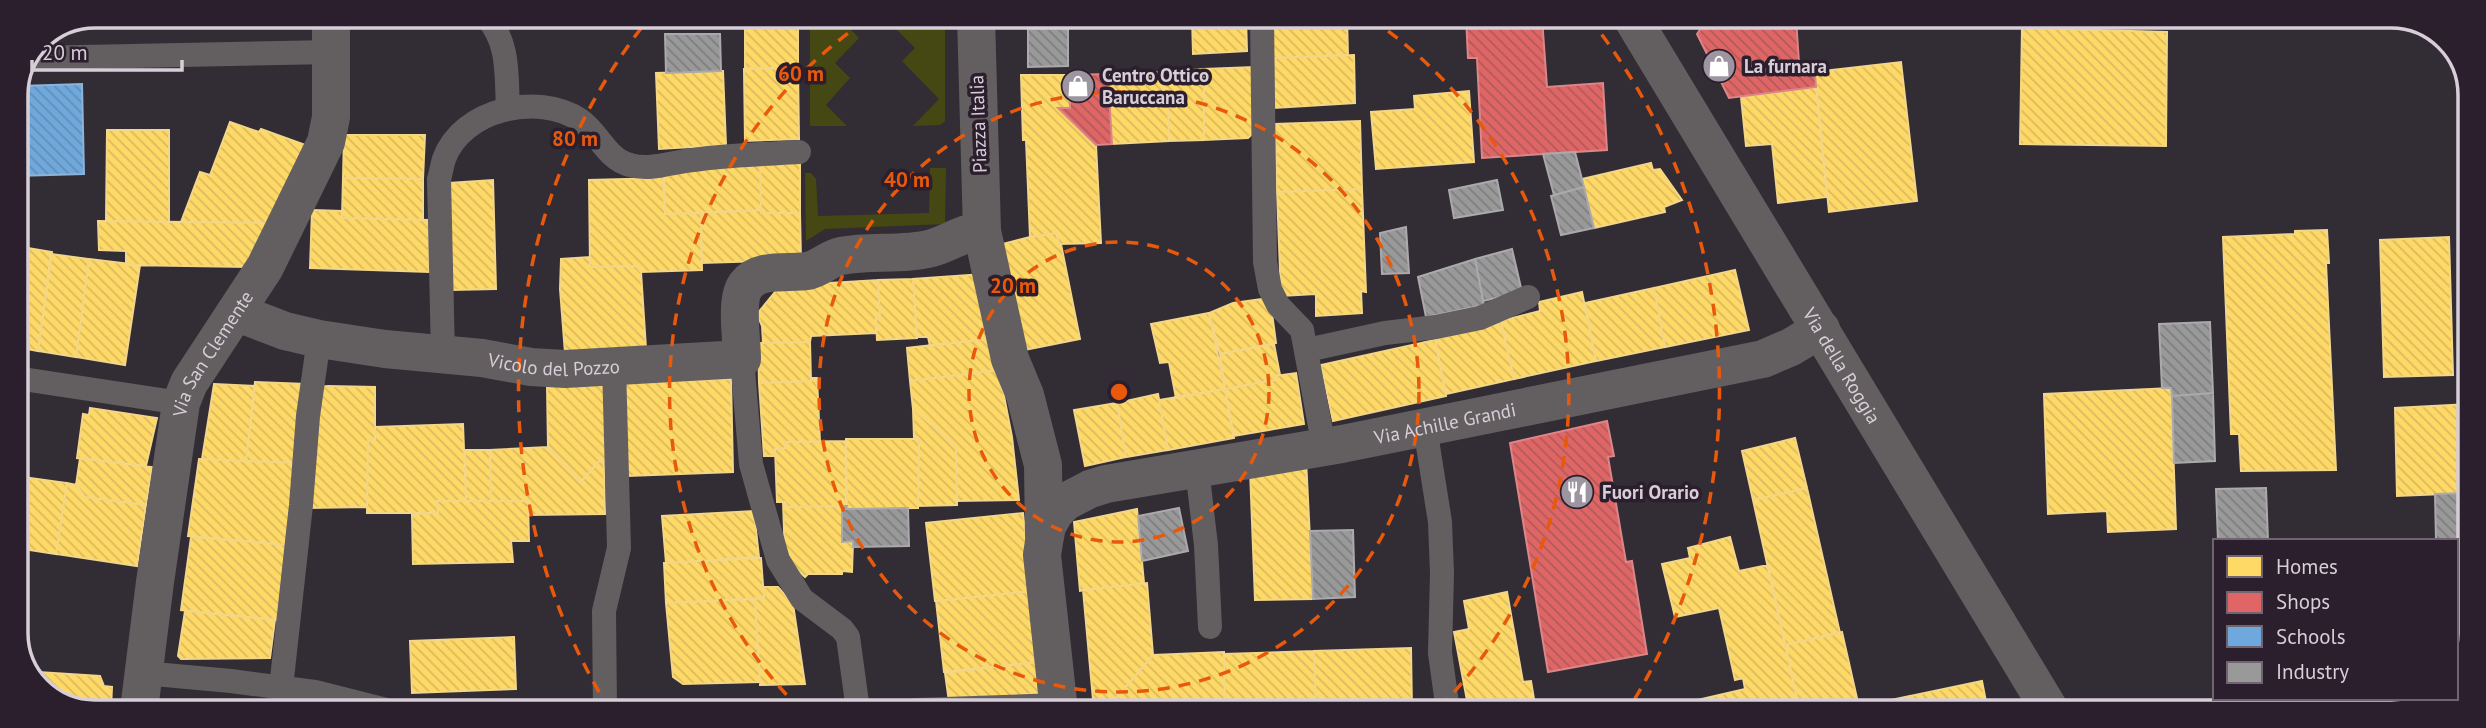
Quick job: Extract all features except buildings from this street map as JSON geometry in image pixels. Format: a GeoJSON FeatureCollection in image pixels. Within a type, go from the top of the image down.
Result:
{"type":"FeatureCollection","features":[{"type":"Feature","properties":{"kind":"street","name":"Piazza Italia"},"geometry":{"type":"LineString","coordinates":[[976,28],[982,231],[1010,359],[1025,395],[1042,465],[1042,555],[1058,700]]}},
{"type":"Feature","properties":{"kind":"street","name":"Via della Roggia"},"geometry":{"type":"LineString","coordinates":[[1638,28],[2045,700]]}},
{"type":"Feature","properties":{"kind":"street","name":"Via San Clemente"},"geometry":{"type":"LineString","coordinates":[[141,691],[181,403],[196,371],[265,267],[326,142],[331,117],[331,34]]}},
{"type":"Feature","properties":{"kind":"street"},"geometry":{"type":"LineString","coordinates":[[742,359],[740,303],[747,284],[756,277],[819,268],[837,256],[924,250],[971,232],[982,231]]}},
{"type":"Feature","properties":{"kind":"street","name":"Vicolo del Pozzo"},"geometry":{"type":"LineString","coordinates":[[237,313],[285,331],[319,339],[482,358],[531,367],[565,369],[742,359]]}},
{"type":"Feature","properties":{"kind":"street","name":"Via Achille Grandi"},"geometry":{"type":"LineString","coordinates":[[1077,495],[1197,469],[1324,447],[1762,359],[1791,347],[1821,329]]}},
{"type":"Feature","properties":{"kind":"street"},"geometry":{"type":"LineString","coordinates":[[1042,465],[1052,478],[1077,495],[1055,512],[1047,526],[1044,542]]}},
{"type":"Feature","properties":{"kind":"lane"},"geometry":{"type":"LineString","coordinates":[[496,28],[505,53],[508,109]]}},
{"type":"Feature","properties":{"kind":"lane"},"geometry":{"type":"LineString","coordinates":[[1262,28],[1265,262],[1270,289],[1278,305],[1302,331],[1324,447]]}},
{"type":"Feature","properties":{"kind":"lane"},"geometry":{"type":"LineString","coordinates":[[40,57],[331,34]]}},
{"type":"Feature","properties":{"kind":"lane"},"geometry":{"type":"LineString","coordinates":[[443,355],[439,179],[444,157],[463,131],[482,117],[530,106],[552,109],[577,118],[594,130],[606,149],[618,161],[632,166],[659,166],[692,160],[799,152]]}},
{"type":"Feature","properties":{"kind":"lane"},"geometry":{"type":"LineString","coordinates":[[1307,350],[1385,333],[1480,318],[1528,297]]}},
{"type":"Feature","properties":{"kind":"lane"},"geometry":{"type":"LineString","coordinates":[[281,688],[308,416],[319,339]]}},
{"type":"Feature","properties":{"kind":"lane"},"geometry":{"type":"LineString","coordinates":[[742,359],[751,464],[778,560],[802,599],[842,629],[848,637],[857,700]]}},
{"type":"Feature","properties":{"kind":"lane"},"geometry":{"type":"LineString","coordinates":[[605,700],[604,611],[619,548],[614,366]]}},
{"type":"Feature","properties":{"kind":"lane"},"geometry":{"type":"LineString","coordinates":[[28,380],[181,403]]}},
{"type":"Feature","properties":{"kind":"lane"},"geometry":{"type":"LineString","coordinates":[[1425,427],[1440,522],[1440,653],[1446,700]]}},
{"type":"Feature","properties":{"kind":"lane"},"geometry":{"type":"LineString","coordinates":[[1197,469],[1206,545],[1210,627]]}},
{"type":"Feature","properties":{"kind":"lane"},"geometry":{"type":"LineString","coordinates":[[141,691],[231,681],[315,692],[347,700]]}},
{"type":"Feature","properties":{"kind":"green space"},"geometry":{"type":"Polygon","coordinates":[[[810,28],[849,28],[859,38],[835,63],[850,78],[826,105],[847,126],[810,126],[810,28]]]}},
{"type":"Feature","properties":{"kind":"green space"},"geometry":{"type":"Polygon","coordinates":[[[945,28],[945,121],[940,125],[913,126],[939,99],[902,61],[915,48],[897,30],[945,28]]]}},
{"type":"Feature","properties":{"kind":"green space"},"geometry":{"type":"Polygon","coordinates":[[[930,168],[946,168],[945,224],[825,229],[806,241],[805,173],[811,173],[816,179],[818,216],[929,213],[930,168]]]}},
{"type":"Feature","properties":{"kind":"place","name":"La furnara"},"geometry":{"type":"Point","coordinates":[1719,66]}},
{"type":"Feature","properties":{"kind":"place","name":"Centro Ottico Baruccana"},"geometry":{"type":"Point","coordinates":[1078,86]}},
{"type":"Feature","properties":{"kind":"place","name":"Fuori Orario"},"geometry":{"type":"Point","coordinates":[1577,492]}}]}
